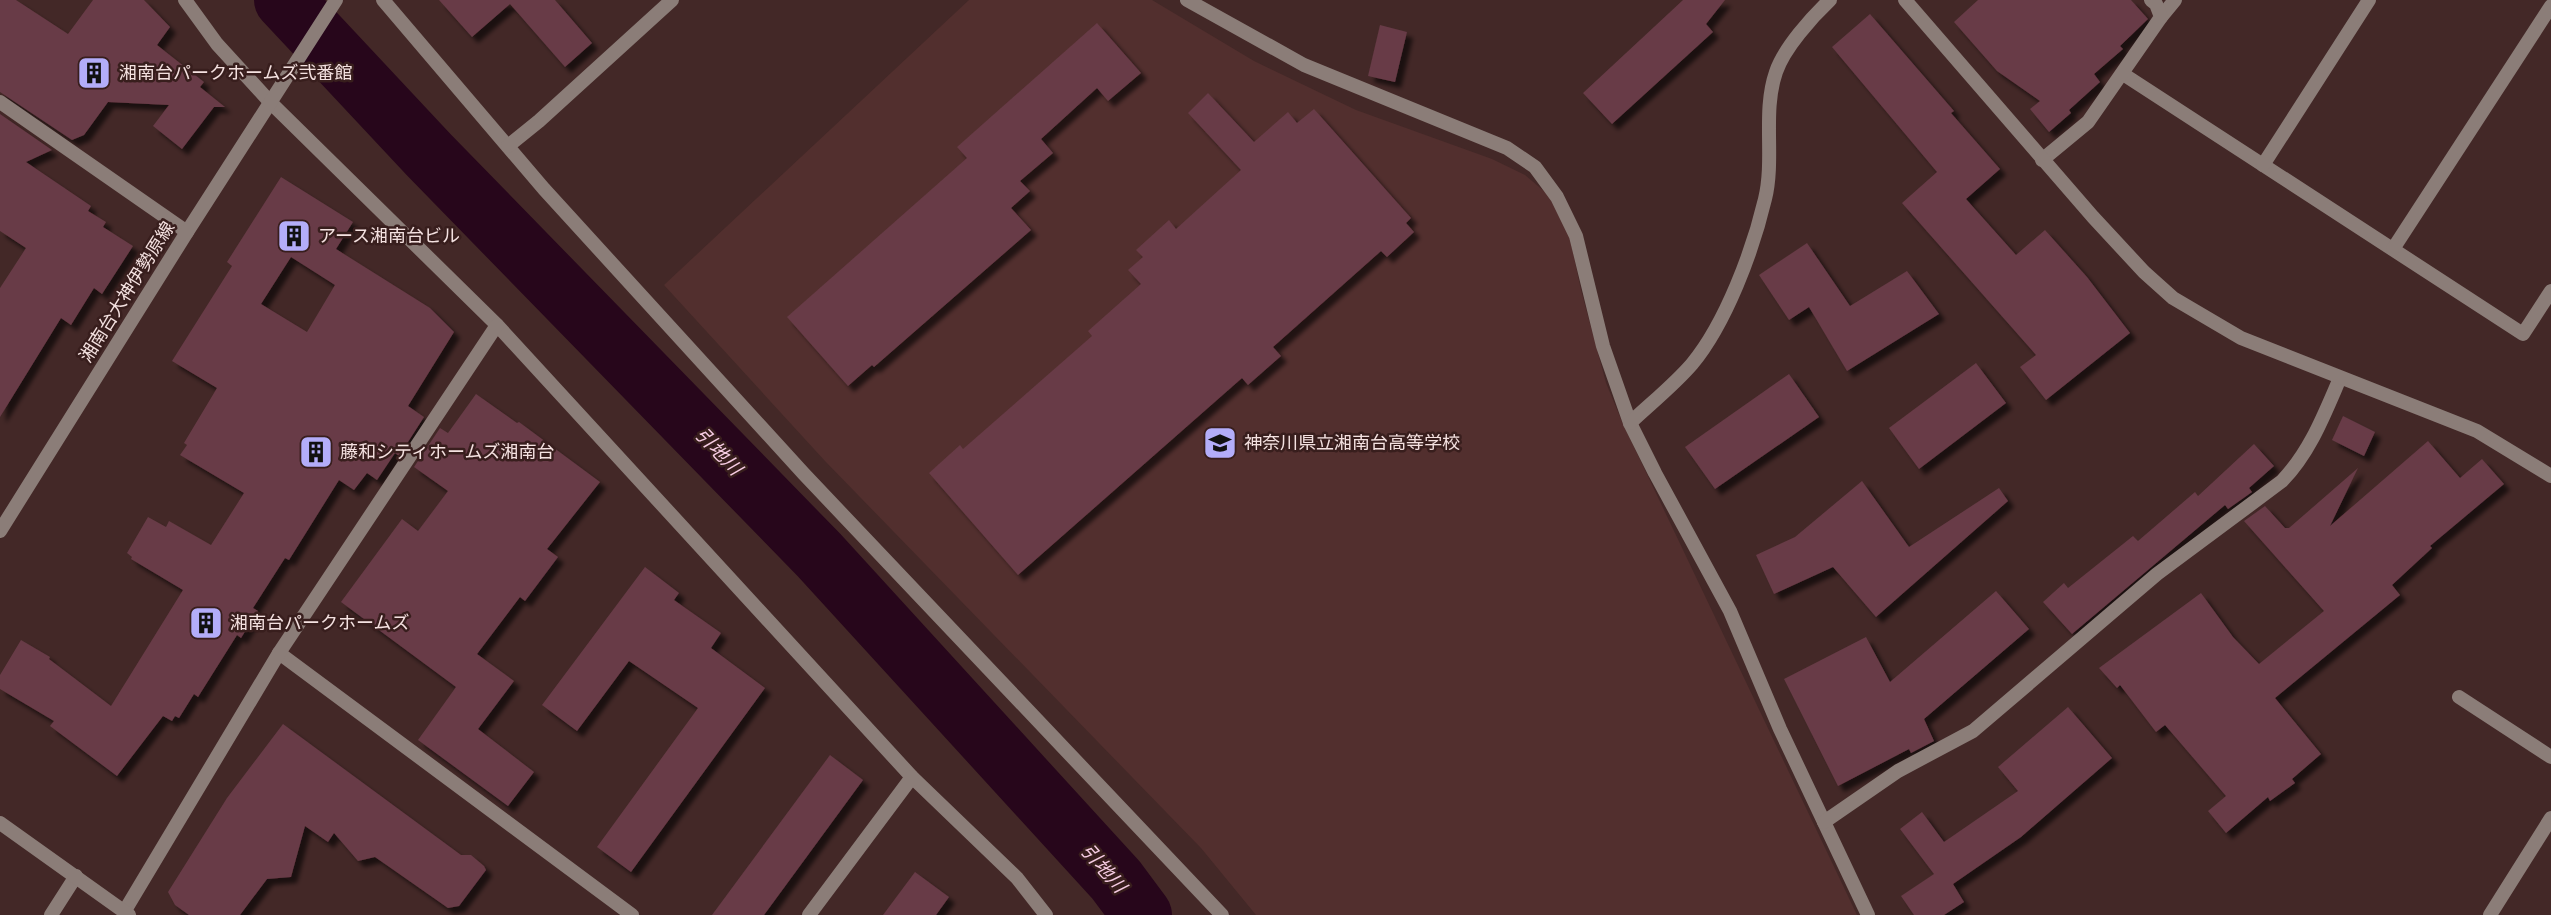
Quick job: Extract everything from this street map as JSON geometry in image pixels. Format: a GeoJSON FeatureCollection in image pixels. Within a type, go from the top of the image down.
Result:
{"type":"FeatureCollection","features":[{"type":"Feature","properties":{"kind":"street"},"geometry":{"type":"LineString","coordinates":[[185,0],[217,44],[270,102],[497,325],[912,777],[1017,878],[1046,915]]}},
{"type":"Feature","properties":{"kind":"street","name":"湘南台大神伊勢原線"},"geometry":{"type":"LineString","coordinates":[[0,531],[336,0]]}},
{"type":"Feature","properties":{"kind":"street"},"geometry":{"type":"LineString","coordinates":[[383,0],[553,199],[804,474],[1223,915]]}},
{"type":"Feature","properties":{"kind":"street"},"geometry":{"type":"LineString","coordinates":[[508,146],[672,0]]}},
{"type":"Feature","properties":{"kind":"street"},"geometry":{"type":"LineString","coordinates":[[1187,0],[1304,65],[1507,148],[1535,167],[1557,197],[1576,236],[1603,345],[1630,423],[1730,611],[1780,729],[1868,915]]}},
{"type":"Feature","properties":{"kind":"street"},"geometry":{"type":"LineString","coordinates":[[1630,423],[1692,365],[1710,338],[1725,307],[1740,275],[1766,197],[1770,171],[1771,95],[1776,71],[1818,11],[1830,0]]}},
{"type":"Feature","properties":{"kind":"street"},"geometry":{"type":"LineString","coordinates":[[1905,0],[2042,160],[2127,254],[2174,298],[2241,338],[2477,431],[2551,476]]}},
{"type":"Feature","properties":{"kind":"street"},"geometry":{"type":"LineString","coordinates":[[2151,0],[2156,4],[2161,17]]}},
{"type":"Feature","properties":{"kind":"street"},"geometry":{"type":"LineString","coordinates":[[2042,160],[2088,122],[2175,0]]}},
{"type":"Feature","properties":{"kind":"street"},"geometry":{"type":"LineString","coordinates":[[2263,165],[2370,0]]}},
{"type":"Feature","properties":{"kind":"street"},"geometry":{"type":"LineString","coordinates":[[2393,249],[2551,6]]}},
{"type":"Feature","properties":{"kind":"street"},"geometry":{"type":"LineString","coordinates":[[2123,74],[2523,334],[2551,291]]}},
{"type":"Feature","properties":{"kind":"street"},"geometry":{"type":"LineString","coordinates":[[0,102],[187,232]]}},
{"type":"Feature","properties":{"kind":"street"},"geometry":{"type":"LineString","coordinates":[[0,823],[127,914],[278,653],[497,325]]}},
{"type":"Feature","properties":{"kind":"street"},"geometry":{"type":"LineString","coordinates":[[1824,822],[1898,771],[1973,731],[2157,574],[2282,481],[2296,466],[2314,437],[2340,378]]}},
{"type":"Feature","properties":{"kind":"street"},"geometry":{"type":"LineString","coordinates":[[278,653],[632,915]]}},
{"type":"Feature","properties":{"kind":"street"},"geometry":{"type":"LineString","coordinates":[[2459,696],[2551,757]]}},
{"type":"Feature","properties":{"kind":"street"},"geometry":{"type":"LineString","coordinates":[[809,915],[912,777]]}},
{"type":"Feature","properties":{"kind":"street"},"geometry":{"type":"LineString","coordinates":[[2490,915],[2551,818]]}},
{"type":"Feature","properties":{"kind":"street"},"geometry":{"type":"LineString","coordinates":[[51,915],[76,876]]}},
{"type":"Feature","properties":{"kind":"shaded area","name":"神奈川県立湘南台高等学校"},"geometry":{"type":"Polygon","coordinates":[[[969,0],[1152,0],[1254,61],[1356,110],[1492,159],[1525,175],[1552,198],[1569,234],[1606,383],[1623,424],[1857,915],[1256,915],[1201,848],[825,461],[664,285],[969,0]]]}},
{"type":"Feature","properties":{"kind":"building"},"geometry":{"type":"Polygon","coordinates":[[[0,0],[16,0],[68,34],[93,0],[144,0],[170,27],[157,45],[204,82],[200,87],[225,107],[214,107],[182,149],[153,126],[169,105],[108,102],[84,135],[72,140],[0,92],[0,0]]]}},
{"type":"Feature","properties":{"kind":"building"},"geometry":{"type":"Polygon","coordinates":[[[439,0],[555,0],[592,43],[565,67],[510,4],[472,37],[439,0]]]}},
{"type":"Feature","properties":{"kind":"building"},"geometry":{"type":"Polygon","coordinates":[[[1683,0],[1725,0],[1706,24],[1713,32],[1612,124],[1583,93],[1683,0]]]}},
{"type":"Feature","properties":{"kind":"building"},"geometry":{"type":"Polygon","coordinates":[[[1978,0],[2131,0],[2148,19],[2120,46],[2123,49],[2094,74],[2100,82],[2049,132],[2030,109],[2040,101],[1997,71],[1954,22],[1978,0]]]}},
{"type":"Feature","properties":{"kind":"building"},"geometry":{"type":"Polygon","coordinates":[[[1870,14],[2000,169],[1966,199],[2016,255],[2045,230],[2087,277],[2130,333],[2046,400],[2020,367],[2036,355],[1902,203],[1937,172],[1832,47],[1870,14]]]}},
{"type":"Feature","properties":{"kind":"building"},"geometry":{"type":"Polygon","coordinates":[[[1097,23],[1141,73],[1108,101],[1097,88],[1041,139],[1053,153],[1020,181],[1030,191],[1011,208],[1031,230],[874,367],[872,365],[848,386],[787,317],[967,158],[957,147],[1097,23]]]}},
{"type":"Feature","properties":{"kind":"building"},"geometry":{"type":"Polygon","coordinates":[[[1380,25],[1407,32],[1395,82],[1368,76],[1380,25]]]}},
{"type":"Feature","properties":{"kind":"building"},"geometry":{"type":"Polygon","coordinates":[[[1208,93],[1254,142],[1288,112],[1297,123],[1314,109],[1411,218],[1406,223],[1414,232],[1387,257],[1381,251],[1273,347],[1281,356],[1248,385],[1242,378],[1018,575],[929,473],[960,445],[963,449],[1092,336],[1088,331],[1141,284],[1128,270],[1143,257],[1136,250],[1169,220],[1176,229],[1241,170],[1188,113],[1208,93]]]}},
{"type":"Feature","properties":{"kind":"building"},"geometry":{"type":"Polygon","coordinates":[[[0,114],[52,150],[26,162],[91,206],[88,211],[106,222],[103,227],[133,246],[102,294],[94,288],[71,325],[61,318],[0,417],[0,288],[26,248],[0,231],[0,114]]]}},
{"type":"Feature","properties":{"kind":"building"},"geometry":{"type":"Polygon","coordinates":[[[281,177],[353,222],[336,249],[430,308],[454,332],[408,406],[424,417],[399,456],[395,453],[377,480],[367,473],[354,490],[339,480],[289,560],[285,558],[253,608],[258,611],[241,638],[237,635],[198,697],[194,694],[179,718],[175,716],[172,721],[163,716],[117,776],[50,726],[54,721],[0,689],[0,675],[21,640],[50,657],[49,659],[111,706],[183,590],[131,559],[127,553],[148,517],[166,527],[169,521],[211,545],[244,493],[180,455],[187,445],[184,443],[217,388],[172,361],[232,266],[227,262],[281,177]],[[291,257],[261,304],[307,332],[335,285],[291,257]]]}},
{"type":"Feature","properties":{"kind":"building"},"geometry":{"type":"Polygon","coordinates":[[[1807,243],[1850,306],[1907,271],[1939,314],[1847,371],[1809,307],[1789,320],[1759,275],[1807,243]]]}},
{"type":"Feature","properties":{"kind":"building"},"geometry":{"type":"Polygon","coordinates":[[[1976,363],[2006,403],[1919,469],[1889,428],[1976,363]]]}},
{"type":"Feature","properties":{"kind":"building"},"geometry":{"type":"Polygon","coordinates":[[[1789,374],[1819,417],[1715,489],[1685,447],[1789,374]]]}},
{"type":"Feature","properties":{"kind":"building"},"geometry":{"type":"Polygon","coordinates":[[[476,394],[600,482],[547,549],[558,557],[525,601],[520,597],[477,654],[514,681],[478,729],[534,772],[508,806],[418,740],[456,687],[341,602],[402,519],[418,531],[448,491],[414,467],[440,428],[448,433],[476,394]]]}},
{"type":"Feature","properties":{"kind":"building"},"geometry":{"type":"Polygon","coordinates":[[[2343,416],[2375,432],[2364,456],[2332,440],[2343,416]]]}},
{"type":"Feature","properties":{"kind":"building"},"geometry":{"type":"Polygon","coordinates":[[[2428,441],[2460,478],[2482,459],[2504,484],[2430,546],[2432,548],[2392,585],[2400,595],[2275,698],[2321,754],[2292,779],[2295,783],[2270,801],[2268,797],[2226,833],[2208,811],[2226,796],[2165,725],[2156,732],[2120,685],[2117,688],[2099,668],[2201,593],[2233,637],[2259,664],[2324,611],[2244,521],[2265,506],[2285,528],[2289,528],[2358,468],[2330,526],[2428,441]]]}},
{"type":"Feature","properties":{"kind":"building"},"geometry":{"type":"Polygon","coordinates":[[[2254,444],[2274,466],[2249,488],[2252,492],[2228,509],[2225,505],[2072,634],[2043,602],[2064,583],[2068,588],[2133,536],[2138,541],[2195,492],[2198,496],[2254,444]]]}},
{"type":"Feature","properties":{"kind":"building"},"geometry":{"type":"Polygon","coordinates":[[[1862,481],[1909,547],[1999,488],[2008,501],[1876,617],[1833,567],[1774,594],[1756,555],[1795,537],[1862,481]]]}},
{"type":"Feature","properties":{"kind":"building"},"geometry":{"type":"Polygon","coordinates":[[[645,567],[679,593],[674,600],[721,633],[711,648],[765,688],[631,872],[597,847],[698,708],[629,661],[577,731],[542,705],[645,567]]]}},
{"type":"Feature","properties":{"kind":"building"},"geometry":{"type":"Polygon","coordinates":[[[1996,591],[2029,629],[1924,719],[1934,741],[1911,753],[1909,749],[1838,786],[1784,679],[1866,637],[1890,682],[1996,591]]]}},
{"type":"Feature","properties":{"kind":"building"},"geometry":{"type":"Polygon","coordinates":[[[2068,707],[2112,758],[2021,837],[1953,884],[1964,902],[1944,915],[1914,915],[1901,896],[1934,874],[1900,829],[1922,812],[1944,842],[2018,791],[1998,767],[2068,707]]]}},
{"type":"Feature","properties":{"kind":"building"},"geometry":{"type":"Polygon","coordinates":[[[283,724],[461,855],[471,855],[484,866],[486,870],[459,906],[448,908],[375,857],[358,861],[334,833],[328,842],[305,826],[291,877],[267,879],[240,915],[189,915],[175,905],[168,892],[227,798],[283,724]]]}},
{"type":"Feature","properties":{"kind":"building"},"geometry":{"type":"Polygon","coordinates":[[[830,755],[863,780],[764,915],[712,915],[830,755]]]}},
{"type":"Feature","properties":{"kind":"building"},"geometry":{"type":"Polygon","coordinates":[[[915,872],[949,897],[936,915],[883,915],[915,872]]]}},
{"type":"Feature","properties":{"kind":"waterway","name":"引地川"},"geometry":{"type":"LineString","coordinates":[[284,0],[429,155],[819,555],[1116,880],[1142,915]]}},
{"type":"Feature","properties":{"kind":"place","name":"湘南台パークホームズ弐番館"},"geometry":{"type":"Point","coordinates":[94,73]}},
{"type":"Feature","properties":{"kind":"place","name":"アース湘南台ビル"},"geometry":{"type":"Point","coordinates":[294,236]}},
{"type":"Feature","properties":{"kind":"place","name":"神奈川県立湘南台高等学校"},"geometry":{"type":"Point","coordinates":[1220,443]}},
{"type":"Feature","properties":{"kind":"place","name":"藤和シティホームズ湘南台"},"geometry":{"type":"Point","coordinates":[316,452]}},
{"type":"Feature","properties":{"kind":"place","name":"湘南台パークホームズ"},"geometry":{"type":"Point","coordinates":[206,623]}}]}
